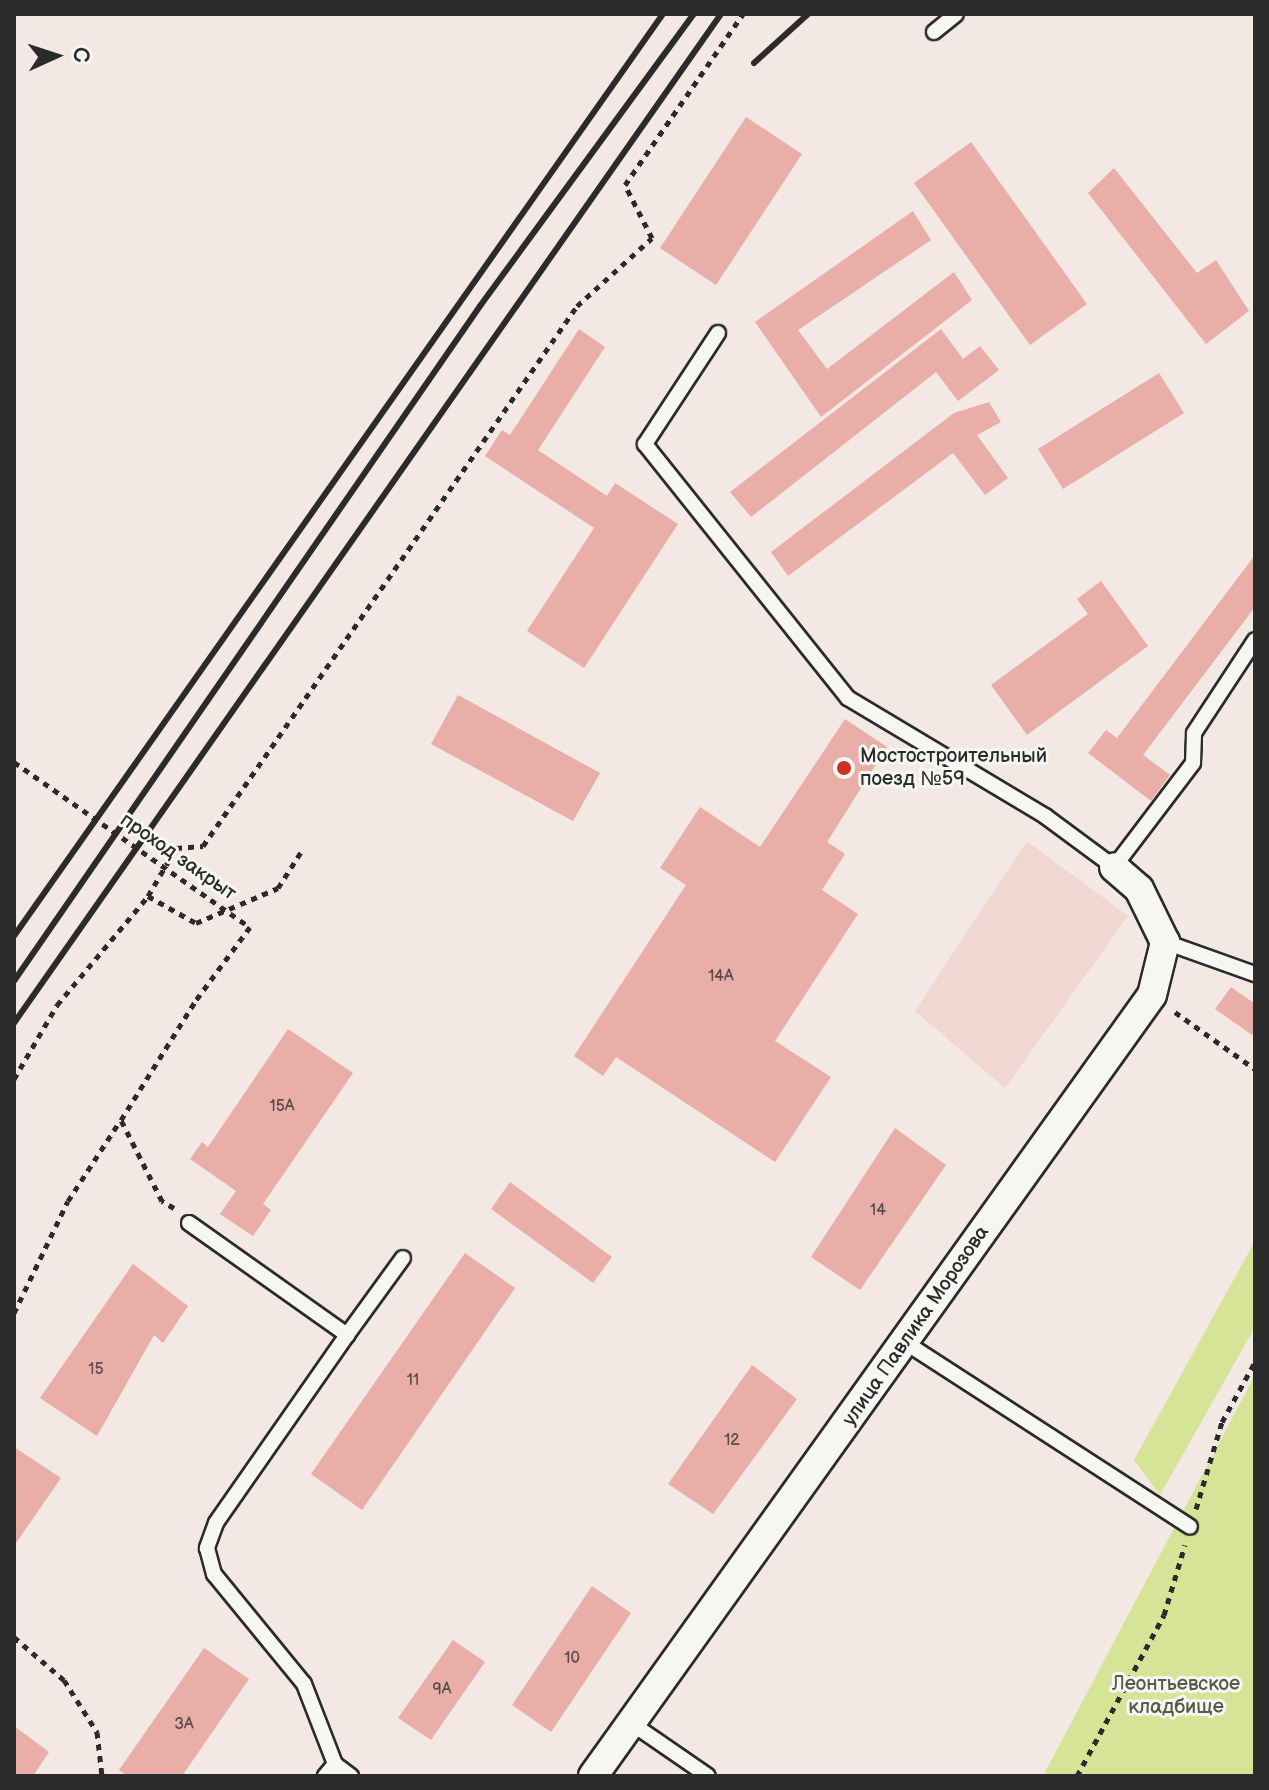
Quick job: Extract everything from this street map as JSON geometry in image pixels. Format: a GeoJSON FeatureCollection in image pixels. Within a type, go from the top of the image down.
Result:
{"type":"FeatureCollection","features":[{"type":"Feature","properties":{"kind":"street"},"geometry":{"type":"LineString","coordinates":[[1114,867],[1139,889],[1165,942]]}},
{"type":"Feature","properties":{"kind":"street","name":"улица Павлика Морозова"},"geometry":{"type":"LineString","coordinates":[[593,1776],[906,1343],[1152,995],[1165,942]]}},
{"type":"Feature","properties":{"kind":"lane"},"geometry":{"type":"LineString","coordinates":[[934,32],[956,14]]}},
{"type":"Feature","properties":{"kind":"lane"},"geometry":{"type":"LineString","coordinates":[[718,333],[645,444],[848,698],[1045,816],[1114,867],[1193,763],[1194,733],[1255,640]]}},
{"type":"Feature","properties":{"kind":"lane"},"geometry":{"type":"LineString","coordinates":[[1165,942],[1255,974]]}},
{"type":"Feature","properties":{"kind":"lane"},"geometry":{"type":"LineString","coordinates":[[189,1223],[347,1335]]}},
{"type":"Feature","properties":{"kind":"lane"},"geometry":{"type":"LineString","coordinates":[[351,1776],[330,1770],[304,1684],[214,1574],[207,1548],[216,1523],[403,1258]]}},
{"type":"Feature","properties":{"kind":"lane"},"geometry":{"type":"LineString","coordinates":[[906,1343],[1190,1527]]}},
{"type":"Feature","properties":{"kind":"lane"},"geometry":{"type":"LineString","coordinates":[[631,1723],[708,1776]]}},
{"type":"Feature","properties":{"kind":"path"},"geometry":{"type":"LineString","coordinates":[[14,1079],[57,1005],[148,896],[176,848],[203,846],[577,306],[652,238],[625,185],[743,14]]}},
{"type":"Feature","properties":{"kind":"path","name":"проход закрыт"},"geometry":{"type":"LineString","coordinates":[[14,762],[250,927],[196,1000],[121,1120]]}},
{"type":"Feature","properties":{"kind":"path"},"geometry":{"type":"LineString","coordinates":[[148,896],[196,923],[278,888],[301,852]]}},
{"type":"Feature","properties":{"kind":"path"},"geometry":{"type":"LineString","coordinates":[[1152,995],[1255,1069]]}},
{"type":"Feature","properties":{"kind":"path"},"geometry":{"type":"LineString","coordinates":[[14,1313],[68,1201],[121,1120],[162,1201],[189,1223]]}},
{"type":"Feature","properties":{"kind":"path"},"geometry":{"type":"LineString","coordinates":[[1077,1776],[1164,1615],[1222,1422],[1255,1362]]}},
{"type":"Feature","properties":{"kind":"path"},"geometry":{"type":"LineString","coordinates":[[14,1637],[64,1680],[97,1732],[102,1776]]}},
{"type":"Feature","properties":{"kind":"shaded area"},"geometry":{"type":"Polygon","coordinates":[[[1027,841],[1128,916],[1005,1088],[915,1011],[1027,841]]]}},
{"type":"Feature","properties":{"kind":"green space"},"geometry":{"type":"Polygon","coordinates":[[[1255,1241],[1255,1327],[1160,1495],[1134,1460],[1255,1241]]]}},
{"type":"Feature","properties":{"kind":"green space","name":"Леонтьевское кладбище"},"geometry":{"type":"Polygon","coordinates":[[[1255,1375],[1255,1776],[1043,1776],[1255,1375]]]}},
{"type":"Feature","properties":{"kind":"building"},"geometry":{"type":"Polygon","coordinates":[[[746,117],[802,154],[716,285],[660,248],[746,117]]]}},
{"type":"Feature","properties":{"kind":"building"},"geometry":{"type":"Polygon","coordinates":[[[971,142],[1087,304],[1030,345],[914,183],[971,142]]]}},
{"type":"Feature","properties":{"kind":"building"},"geometry":{"type":"Polygon","coordinates":[[[1114,168],[1197,273],[1216,260],[1249,311],[1206,344],[1088,193],[1114,168]]]}},
{"type":"Feature","properties":{"kind":"building"},"geometry":{"type":"Polygon","coordinates":[[[913,211],[931,240],[798,330],[827,369],[954,272],[972,300],[821,417],[755,322],[913,211]]]}},
{"type":"Feature","properties":{"kind":"building"},"geometry":{"type":"Polygon","coordinates":[[[579,329],[605,347],[538,450],[607,496],[615,483],[678,524],[584,668],[527,631],[594,528],[485,456],[502,430],[510,435],[579,329]]]}},
{"type":"Feature","properties":{"kind":"building"},"geometry":{"type":"Polygon","coordinates":[[[941,329],[963,359],[980,346],[999,370],[958,401],[936,372],[751,517],[730,492],[941,329]]]}},
{"type":"Feature","properties":{"kind":"building"},"geometry":{"type":"Polygon","coordinates":[[[1159,373],[1184,413],[1063,489],[1038,449],[1159,373]]]}},
{"type":"Feature","properties":{"kind":"building"},"geometry":{"type":"Polygon","coordinates":[[[989,402],[1001,422],[977,435],[1008,478],[985,495],[953,453],[788,576],[771,552],[954,413],[989,402]]]}},
{"type":"Feature","properties":{"kind":"building"},"geometry":{"type":"Polygon","coordinates":[[[1255,555],[1255,607],[1143,755],[1170,775],[1151,801],[1088,753],[1106,730],[1117,738],[1255,555]]]}},
{"type":"Feature","properties":{"kind":"building"},"geometry":{"type":"Polygon","coordinates":[[[1101,581],[1148,646],[1027,735],[991,685],[1088,614],[1077,599],[1101,581]]]}},
{"type":"Feature","properties":{"kind":"building"},"geometry":{"type":"Polygon","coordinates":[[[458,695],[600,773],[573,821],[431,744],[458,695]]]}},
{"type":"Feature","properties":{"kind":"building"},"geometry":{"type":"Polygon","coordinates":[[[845,719],[887,747],[827,842],[845,854],[822,890],[858,914],[775,1041],[831,1077],[775,1162],[616,1057],[603,1076],[574,1056],[686,885],[660,868],[700,807],[760,847],[845,719]]]}},
{"type":"Feature","properties":{"kind":"building"},"geometry":{"type":"Polygon","coordinates":[[[1231,987],[1255,1004],[1255,1037],[1215,1009],[1231,987]]]}},
{"type":"Feature","properties":{"kind":"building"},"geometry":{"type":"Polygon","coordinates":[[[288,1029],[353,1073],[263,1204],[271,1210],[253,1236],[220,1214],[236,1191],[190,1159],[202,1142],[208,1147],[288,1029]]]}},
{"type":"Feature","properties":{"kind":"building"},"geometry":{"type":"Polygon","coordinates":[[[895,1128],[946,1165],[860,1290],[811,1257],[895,1128]]]}},
{"type":"Feature","properties":{"kind":"building"},"geometry":{"type":"Polygon","coordinates":[[[510,1182],[612,1257],[593,1283],[491,1209],[510,1182]]]}},
{"type":"Feature","properties":{"kind":"building"},"geometry":{"type":"Polygon","coordinates":[[[465,1253],[515,1288],[362,1510],[311,1474],[465,1253]]]}},
{"type":"Feature","properties":{"kind":"building"},"geometry":{"type":"Polygon","coordinates":[[[133,1264],[188,1306],[163,1343],[154,1335],[97,1436],[40,1398],[133,1264]]]}},
{"type":"Feature","properties":{"kind":"building"},"geometry":{"type":"Polygon","coordinates":[[[752,1365],[797,1399],[713,1514],[668,1484],[752,1365]]]}},
{"type":"Feature","properties":{"kind":"building"},"geometry":{"type":"Polygon","coordinates":[[[14,1447],[61,1478],[14,1546],[14,1447]]]}},
{"type":"Feature","properties":{"kind":"building"},"geometry":{"type":"Polygon","coordinates":[[[592,1586],[631,1613],[551,1732],[512,1705],[592,1586]]]}},
{"type":"Feature","properties":{"kind":"building"},"geometry":{"type":"Polygon","coordinates":[[[453,1640],[485,1662],[431,1740],[398,1718],[453,1640]]]}},
{"type":"Feature","properties":{"kind":"building"},"geometry":{"type":"Polygon","coordinates":[[[204,1648],[249,1679],[182,1776],[127,1776],[119,1770],[204,1648]]]}},
{"type":"Feature","properties":{"kind":"building"},"geometry":{"type":"Polygon","coordinates":[[[14,1726],[49,1752],[33,1776],[14,1776],[14,1726]]]}},
{"type":"Feature","properties":{"kind":"railway"},"geometry":{"type":"LineString","coordinates":[[14,936],[663,14]]}},
{"type":"Feature","properties":{"kind":"railway"},"geometry":{"type":"LineString","coordinates":[[14,981],[480,306],[694,14]]}},
{"type":"Feature","properties":{"kind":"railway"},"geometry":{"type":"LineString","coordinates":[[14,1023],[721,14]]}},
{"type":"Feature","properties":{"kind":"railway"},"geometry":{"type":"LineString","coordinates":[[754,63],[808,14]]}},
{"type":"Feature","properties":{"kind":"place","name":"Мостостроительный поезд №59"},"geometry":{"type":"Point","coordinates":[844,768]}}]}
